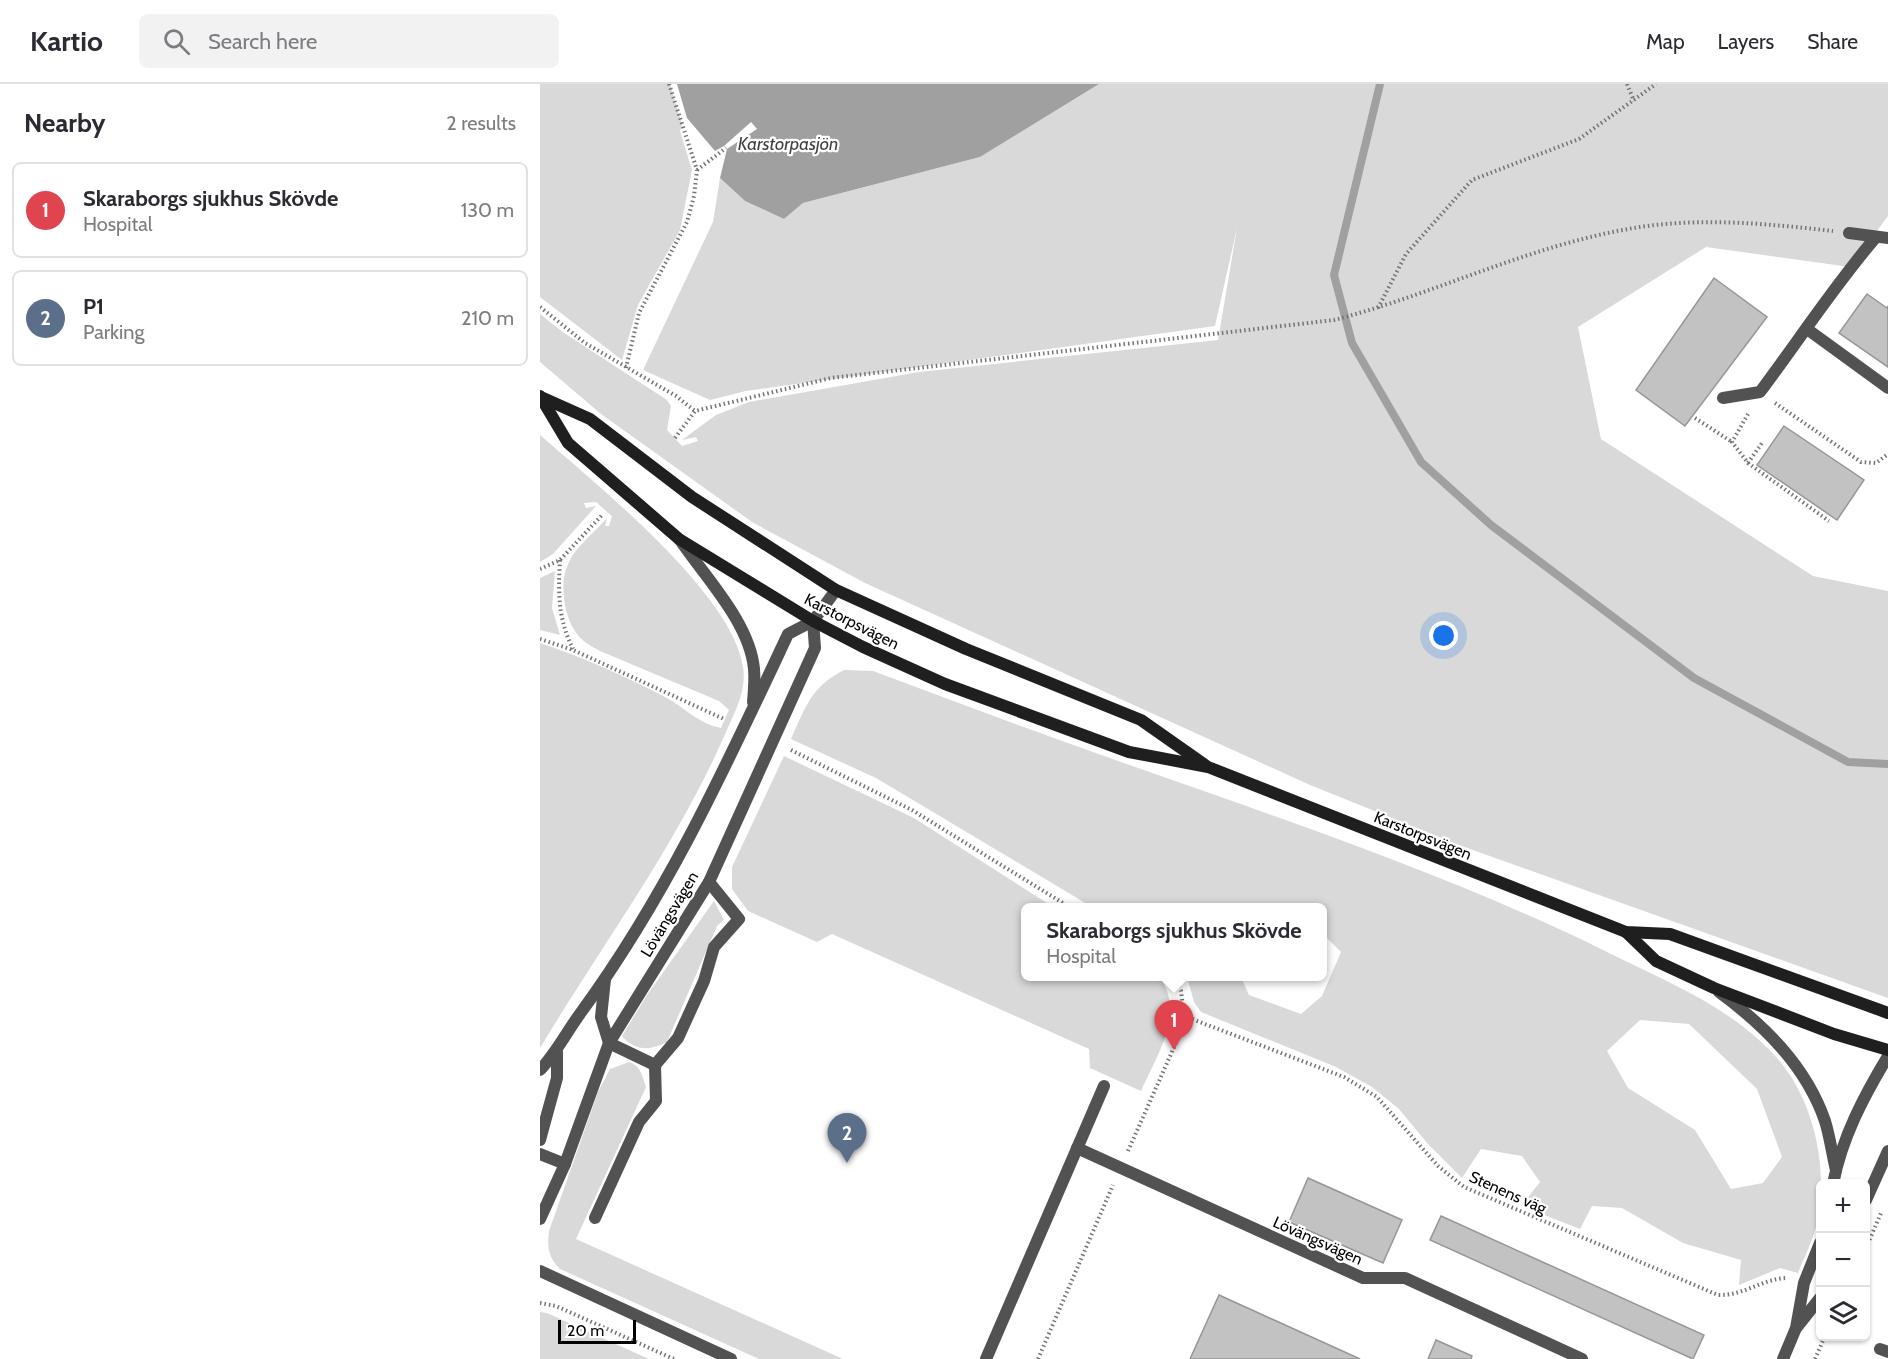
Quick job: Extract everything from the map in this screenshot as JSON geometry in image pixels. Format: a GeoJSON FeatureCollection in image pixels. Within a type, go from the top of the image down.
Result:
{"type":"FeatureCollection","features":[{"type":"Feature","properties":{"kind":"main road","name":"Karstorpsvägen"},"geometry":{"type":"LineString","coordinates":[[542,397],[568,443],[679,539],[813,621],[863,647],[945,684],[1129,752],[1208,767],[1626,932],[1670,934],[1888,1012]]}},
{"type":"Feature","properties":{"kind":"main road","name":"Karstorpsvägen"},"geometry":{"type":"LineString","coordinates":[[542,397],[590,419],[692,497],[836,590],[966,650],[1141,720],[1208,767]]}},
{"type":"Feature","properties":{"kind":"main road","name":"Karstorpsvägen"},"geometry":{"type":"LineString","coordinates":[[1626,932],[1656,961],[1714,988],[1834,1034],[1888,1050]]}},
{"type":"Feature","properties":{"kind":"street"},"geometry":{"type":"LineString","coordinates":[[1849,233],[1884,236]]}},
{"type":"Feature","properties":{"kind":"street"},"geometry":{"type":"LineString","coordinates":[[1723,398],[1760,392],[1841,279],[1884,236]]}},
{"type":"Feature","properties":{"kind":"street"},"geometry":{"type":"LineString","coordinates":[[1807,329],[1888,388]]}},
{"type":"Feature","properties":{"kind":"street","name":"Lövängsvägen"},"geometry":{"type":"LineString","coordinates":[[679,539],[722,597],[745,637],[754,668],[753,709]]}},
{"type":"Feature","properties":{"kind":"street","name":"Lövängsvägen"},"geometry":{"type":"LineString","coordinates":[[540,1070],[557,1052],[572,1024],[605,979],[652,907],[753,709],[788,634],[813,621],[836,590]]}},
{"type":"Feature","properties":{"kind":"street","name":"Lövängsvägen"},"geometry":{"type":"LineString","coordinates":[[540,1219],[565,1164],[609,1043],[709,882],[815,648],[813,621]]}},
{"type":"Feature","properties":{"kind":"street"},"geometry":{"type":"LineString","coordinates":[[595,1218],[639,1122],[656,1101],[655,1065],[678,1038],[704,981],[714,948],[739,919],[709,882]]}},
{"type":"Feature","properties":{"kind":"street"},"geometry":{"type":"LineString","coordinates":[[605,979],[602,1017],[609,1043],[655,1065]]}},
{"type":"Feature","properties":{"kind":"street"},"geometry":{"type":"LineString","coordinates":[[1714,988],[1756,1019],[1789,1057],[1812,1090],[1825,1122],[1836,1170]]}},
{"type":"Feature","properties":{"kind":"street","name":"Lövängsvägen"},"geometry":{"type":"LineString","coordinates":[[540,1140],[557,1078],[557,1052]]}},
{"type":"Feature","properties":{"kind":"street"},"geometry":{"type":"LineString","coordinates":[[1834,1179],[1849,1130],[1868,1090],[1888,1056]]}},
{"type":"Feature","properties":{"kind":"street"},"geometry":{"type":"LineString","coordinates":[[986,1359],[1104,1086]]}},
{"type":"Feature","properties":{"kind":"street","name":"Lövängsvägen"},"geometry":{"type":"LineString","coordinates":[[1077,1148],[1363,1278],[1405,1278],[1582,1359]]}},
{"type":"Feature","properties":{"kind":"street"},"geometry":{"type":"LineString","coordinates":[[1870,1191],[1888,1152]]}},
{"type":"Feature","properties":{"kind":"street"},"geometry":{"type":"LineString","coordinates":[[540,1154],[565,1164]]}},
{"type":"Feature","properties":{"kind":"street"},"geometry":{"type":"LineString","coordinates":[[1783,1359],[1796,1328],[1804,1283],[1816,1255]]}},
{"type":"Feature","properties":{"kind":"street"},"geometry":{"type":"LineString","coordinates":[[540,1271],[731,1359]]}},
{"type":"Feature","properties":{"kind":"street"},"geometry":{"type":"LineString","coordinates":[[1796,1328],[1816,1304]]}},
{"type":"Feature","properties":{"kind":"path"},"geometry":{"type":"LineString","coordinates":[[626,368],[639,313],[687,222],[697,170],[669,84]]}},
{"type":"Feature","properties":{"kind":"path"},"geometry":{"type":"LineString","coordinates":[[1627,84],[1634,100]]}},
{"type":"Feature","properties":{"kind":"path"},"geometry":{"type":"LineString","coordinates":[[1378,309],[1406,254],[1472,180],[1579,139],[1656,84]]}},
{"type":"Feature","properties":{"kind":"path"},"geometry":{"type":"LineString","coordinates":[[697,170],[726,148]]}},
{"type":"Feature","properties":{"kind":"path"},"geometry":{"type":"LineString","coordinates":[[675,438],[695,411],[831,378],[1334,320],[1378,309],[1522,256],[1647,226],[1711,222],[1849,233]]}},
{"type":"Feature","properties":{"kind":"path"},"geometry":{"type":"LineString","coordinates":[[540,306],[585,343],[676,396],[695,411]]}},
{"type":"Feature","properties":{"kind":"path"},"geometry":{"type":"LineString","coordinates":[[1760,392],[1862,462],[1875,463],[1888,454]]}},
{"type":"Feature","properties":{"kind":"path"},"geometry":{"type":"LineString","coordinates":[[1695,418],[1732,442],[1748,463],[1829,521]]}},
{"type":"Feature","properties":{"kind":"path"},"geometry":{"type":"LineString","coordinates":[[1732,442],[1744,421]]}},
{"type":"Feature","properties":{"kind":"path"},"geometry":{"type":"LineString","coordinates":[[1748,463],[1762,443]]}},
{"type":"Feature","properties":{"kind":"path"},"geometry":{"type":"LineString","coordinates":[[540,569],[560,560],[603,514]]}},
{"type":"Feature","properties":{"kind":"path"},"geometry":{"type":"LineString","coordinates":[[560,560],[558,596],[560,617],[573,650]]}},
{"type":"Feature","properties":{"kind":"path"},"geometry":{"type":"LineString","coordinates":[[540,639],[573,650],[724,719]]}},
{"type":"Feature","properties":{"kind":"path"},"geometry":{"type":"LineString","coordinates":[[791,750],[912,810],[1063,903]]}},
{"type":"Feature","properties":{"kind":"path"},"geometry":{"type":"LineString","coordinates":[[1038,1359],[1175,1045],[1184,1016],[1181,991],[1175,981]]}},
{"type":"Feature","properties":{"kind":"path","name":"Stenens väg"},"geometry":{"type":"LineString","coordinates":[[1184,1016],[1344,1077],[1377,1097],[1438,1166],[1464,1187],[1718,1295],[1734,1296],[1774,1278],[1791,1278],[1804,1283]]}},
{"type":"Feature","properties":{"kind":"path"},"geometry":{"type":"LineString","coordinates":[[1870,1239],[1884,1208]]}},
{"type":"Feature","properties":{"kind":"path"},"geometry":{"type":"LineString","coordinates":[[540,1303],[556,1306],[674,1359]]}},
{"type":"Feature","properties":{"kind":"path"},"geometry":{"type":"LineString","coordinates":[[1815,1359],[1823,1341]]}},
{"type":"Feature","properties":{"kind":"shaded area"},"geometry":{"type":"Polygon","coordinates":[[[540,84],[670,84],[682,125],[680,131],[692,170],[680,230],[638,305],[622,360],[540,297],[540,84]]]}},
{"type":"Feature","properties":{"kind":"shaded area"},"geometry":{"type":"Polygon","coordinates":[[[1099,84],[1888,84],[1888,216],[1850,267],[1706,247],[1578,327],[1601,439],[1813,576],[1888,591],[1888,998],[1459,845],[1310,785],[865,583],[752,522],[601,414],[540,362],[540,314],[564,333],[667,400],[671,406],[667,430],[682,446],[698,441],[696,437],[682,440],[716,415],[749,402],[919,372],[1218,340],[1237,228],[1215,326],[746,391],[710,400],[643,370],[713,222],[720,178],[745,201],[784,219],[803,203],[980,157],[1099,84]]]}},
{"type":"Feature","properties":{"kind":"shaded area"},"geometry":{"type":"Polygon","coordinates":[[[540,435],[626,511],[689,574],[715,607],[734,638],[744,676],[742,693],[736,709],[707,774],[662,854],[540,1048],[540,643],[635,682],[713,726],[721,728],[729,710],[719,701],[600,651],[577,635],[568,616],[564,598],[565,571],[580,546],[607,518],[605,526],[609,526],[612,516],[596,502],[584,503],[586,508],[596,506],[553,554],[540,562],[540,435]]]}},
{"type":"Feature","properties":{"kind":"shaded area"},"geometry":{"type":"Polygon","coordinates":[[[555,571],[552,608],[560,635],[540,630],[540,578],[555,571]]]}},
{"type":"Feature","properties":{"kind":"shaded area"},"geometry":{"type":"Polygon","coordinates":[[[844,670],[873,671],[1366,850],[1464,888],[1561,930],[1679,987],[1724,1013],[1745,1028],[1782,1064],[1794,1081],[1811,1120],[1817,1142],[1821,1179],[1816,1179],[1816,1227],[1798,1273],[1780,1268],[1739,1285],[1741,1260],[1683,1243],[1622,1208],[1592,1206],[1580,1229],[1521,1206],[1540,1182],[1522,1156],[1481,1149],[1462,1178],[1427,1143],[1399,1109],[1372,1087],[1336,1067],[1201,1012],[1194,1002],[1188,981],[1243,981],[1249,995],[1301,1014],[1322,996],[1341,952],[1327,938],[1327,903],[1085,903],[876,778],[791,739],[811,698],[833,676],[844,670]],[[1640,1020],[1607,1051],[1628,1088],[1695,1130],[1731,1189],[1763,1183],[1782,1157],[1757,1089],[1689,1024],[1640,1020]]]}},
{"type":"Feature","properties":{"kind":"shaded area"},"geometry":{"type":"Polygon","coordinates":[[[784,756],[914,818],[1047,903],[1021,903],[1021,981],[1162,981],[1170,1005],[1169,1020],[1161,1049],[1141,1091],[1090,1068],[1089,1049],[832,934],[817,942],[748,911],[732,889],[732,867],[784,756]]]}},
{"type":"Feature","properties":{"kind":"shaded area"},"geometry":{"type":"Polygon","coordinates":[[[714,901],[724,920],[717,926],[667,1042],[649,1048],[632,1045],[622,1036],[647,995],[714,901]]]}},
{"type":"Feature","properties":{"kind":"shaded area"},"geometry":{"type":"Polygon","coordinates":[[[629,1062],[639,1069],[646,1087],[576,1239],[843,1359],[759,1359],[560,1269],[556,1265],[549,1252],[549,1231],[598,1092],[610,1069],[629,1062]]]}},
{"type":"Feature","properties":{"kind":"shaded area"},"geometry":{"type":"Polygon","coordinates":[[[540,1312],[547,1313],[649,1359],[540,1359],[540,1312]]]}},
{"type":"Feature","properties":{"kind":"water","name":"Karstorpasjön"},"geometry":{"type":"Polygon","coordinates":[[[677,84],[1099,84],[980,157],[803,203],[784,219],[745,201],[720,178],[727,149],[724,146],[715,151],[687,118],[677,84]]]}},
{"type":"Feature","properties":{"kind":"pier"},"geometry":{"type":"Polygon","coordinates":[[[751,122],[757,129],[727,149],[724,146],[751,122]]]}},
{"type":"Feature","properties":{"kind":"building"},"geometry":{"type":"Polygon","coordinates":[[[1714,278],[1767,317],[1685,426],[1636,390],[1714,278]]]}},
{"type":"Feature","properties":{"kind":"building"},"geometry":{"type":"Polygon","coordinates":[[[1867,294],[1887,308],[1888,306],[1888,367],[1839,333],[1867,294]]]}},
{"type":"Feature","properties":{"kind":"building"},"geometry":{"type":"Polygon","coordinates":[[[1784,426],[1864,480],[1837,520],[1757,465],[1784,426]]]}},
{"type":"Feature","properties":{"kind":"building"},"geometry":{"type":"Polygon","coordinates":[[[1308,1178],[1402,1220],[1383,1263],[1289,1222],[1308,1178]]]}},
{"type":"Feature","properties":{"kind":"building"},"geometry":{"type":"Polygon","coordinates":[[[1441,1216],[1704,1335],[1693,1359],[1430,1240],[1441,1216]]]}},
{"type":"Feature","properties":{"kind":"building"},"geometry":{"type":"Polygon","coordinates":[[[1219,1295],[1360,1359],[1190,1359],[1219,1295]]]}},
{"type":"Feature","properties":{"kind":"building"},"geometry":{"type":"Polygon","coordinates":[[[1436,1340],[1472,1356],[1471,1359],[1428,1359],[1436,1340]]]}},
{"type":"Feature","properties":{"kind":"waterway"},"geometry":{"type":"LineString","coordinates":[[1380,84],[1334,275],[1352,343],[1421,462],[1491,525],[1694,678],[1848,762],[1888,764]]}},
{"type":"Feature","properties":{"kind":"place","name":"Skaraborgs sjukhus Skövde"},"geometry":{"type":"Point","coordinates":[1174,1050]}},
{"type":"Feature","properties":{"kind":"place","name":"P1"},"geometry":{"type":"Point","coordinates":[847,1163]}}]}
